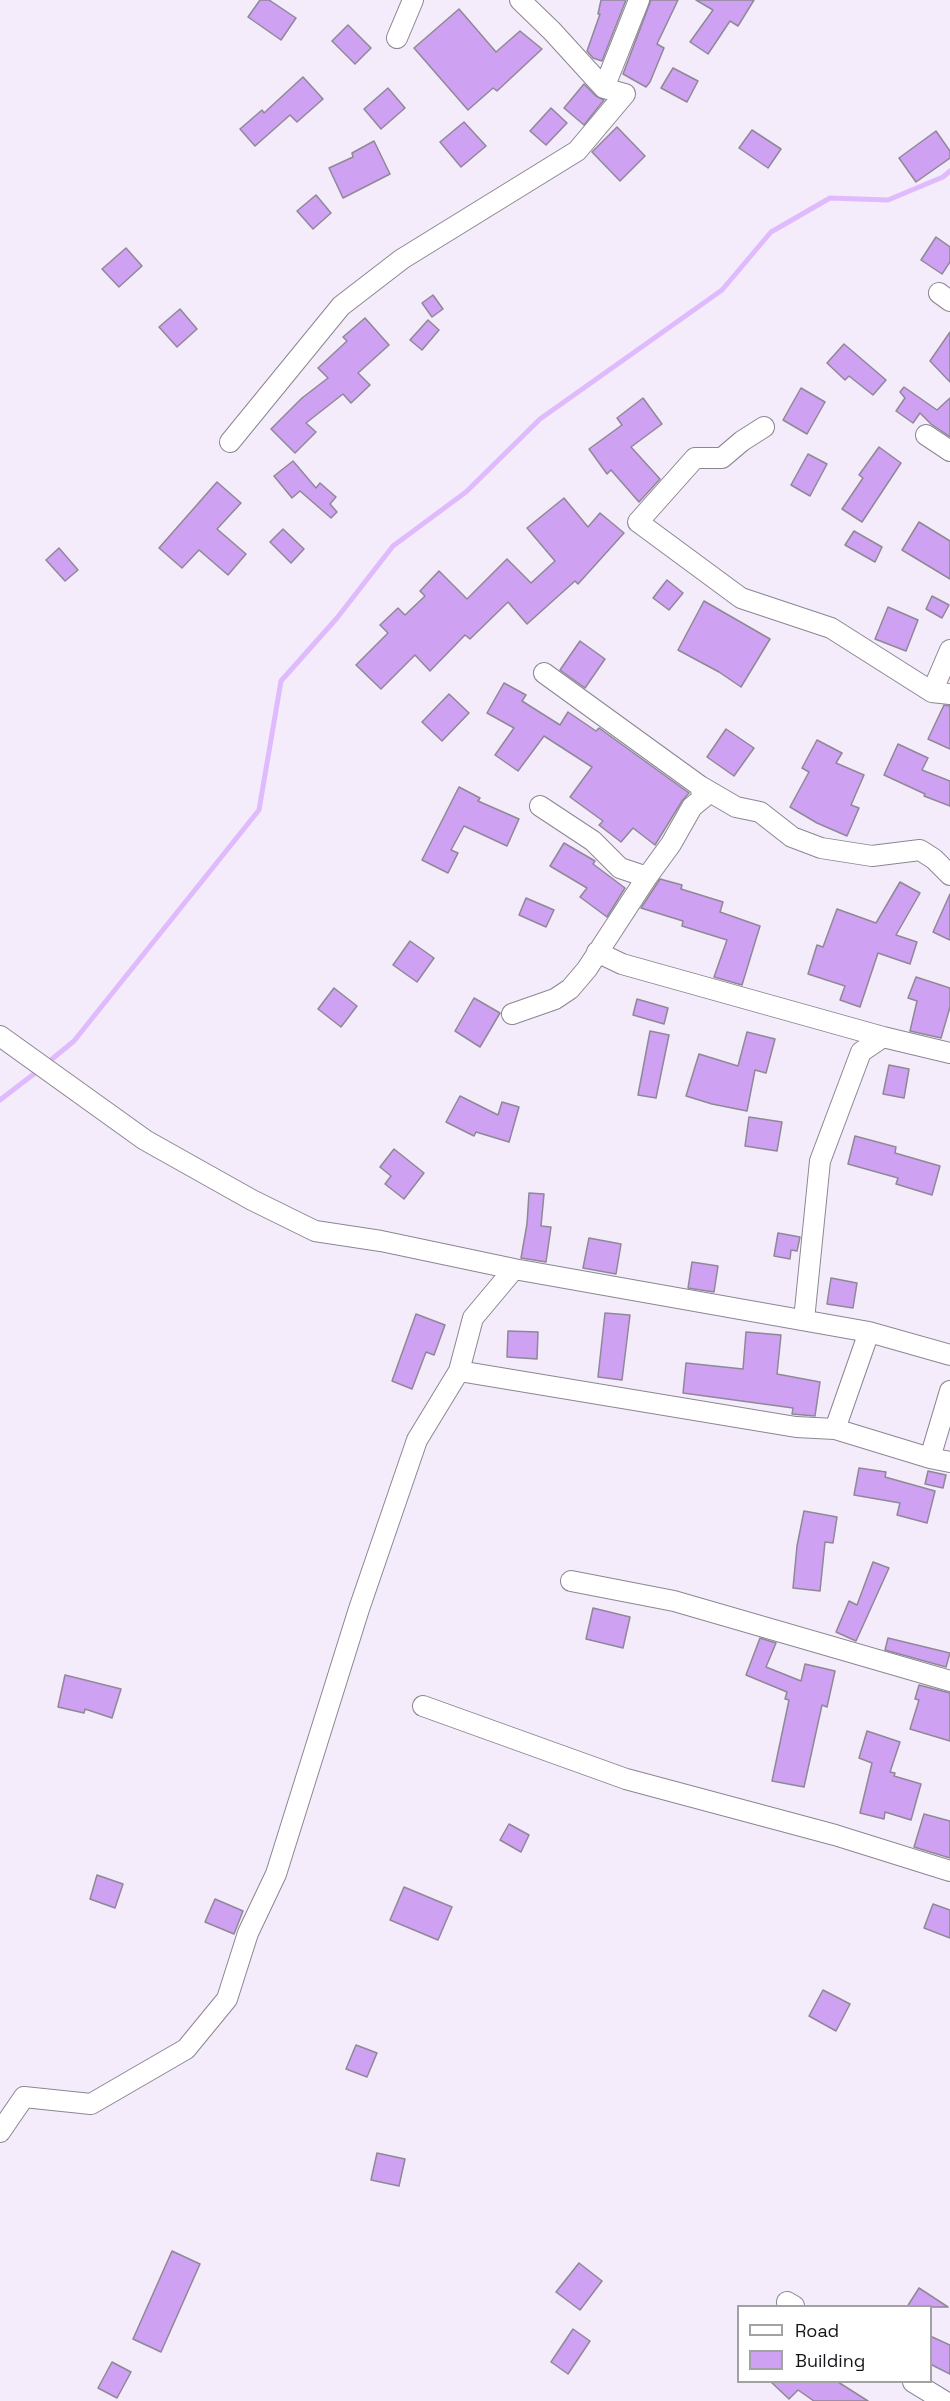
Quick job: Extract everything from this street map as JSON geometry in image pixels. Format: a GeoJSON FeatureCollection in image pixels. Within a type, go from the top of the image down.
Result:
{"type":"FeatureCollection","features":[{"type":"Feature","properties":{"kind":"street"},"geometry":{"type":"LineString","coordinates":[[397,38],[413,0]]}},
{"type":"Feature","properties":{"kind":"street"},"geometry":{"type":"LineString","coordinates":[[230,442],[341,306],[402,259],[577,151],[625,94],[604,88],[520,0]]}},
{"type":"Feature","properties":{"kind":"street"},"geometry":{"type":"LineString","coordinates":[[604,88],[639,0]]}},
{"type":"Feature","properties":{"kind":"street"},"geometry":{"type":"LineString","coordinates":[[764,427],[742,441],[722,458],[695,458],[638,522],[741,598],[831,628],[941,693],[950,651]]}},
{"type":"Feature","properties":{"kind":"street"},"geometry":{"type":"LineString","coordinates":[[926,435],[950,451]]}},
{"type":"Feature","properties":{"kind":"street"},"geometry":{"type":"LineString","coordinates":[[544,673],[700,786],[736,807],[760,812],[792,837],[820,848],[872,856],[920,850],[934,859],[950,875]]}},
{"type":"Feature","properties":{"kind":"street"},"geometry":{"type":"LineString","coordinates":[[512,1014],[555,999],[570,989],[587,969],[671,844],[692,807],[703,798],[700,786]]}},
{"type":"Feature","properties":{"kind":"street"},"geometry":{"type":"LineString","coordinates":[[540,806],[593,841],[620,868],[647,877]]}},
{"type":"Feature","properties":{"kind":"street"},"geometry":{"type":"LineString","coordinates":[[597,952],[622,964],[883,1037],[950,1053]]}},
{"type":"Feature","properties":{"kind":"street"},"geometry":{"type":"LineString","coordinates":[[0,1036],[145,1140],[252,1200],[315,1231],[381,1241],[514,1269],[869,1332],[950,1355]]}},
{"type":"Feature","properties":{"kind":"street"},"geometry":{"type":"LineString","coordinates":[[804,1320],[820,1161],[861,1052],[883,1037]]}},
{"type":"Feature","properties":{"kind":"street"},"geometry":{"type":"LineString","coordinates":[[0,2132],[24,2097],[91,2104],[186,2049],[227,1999],[248,1933],[276,1874],[359,1609],[417,1440],[459,1371],[473,1318],[514,1269]]}},
{"type":"Feature","properties":{"kind":"street"},"geometry":{"type":"LineString","coordinates":[[836,1429],[869,1332]]}},
{"type":"Feature","properties":{"kind":"street"},"geometry":{"type":"LineString","coordinates":[[459,1371],[796,1427],[836,1429],[950,1462]]}},
{"type":"Feature","properties":{"kind":"street"},"geometry":{"type":"LineString","coordinates":[[930,1458],[950,1391]]}},
{"type":"Feature","properties":{"kind":"street"},"geometry":{"type":"LineString","coordinates":[[571,1581],[674,1601],[950,1681]]}},
{"type":"Feature","properties":{"kind":"street"},"geometry":{"type":"LineString","coordinates":[[423,1706],[626,1779],[835,1835],[950,1870]]}},
{"type":"Feature","properties":{"kind":"street"},"geometry":{"type":"LineString","coordinates":[[915,2383],[944,2401]]}},
{"type":"Feature","properties":{"kind":"building"},"geometry":{"type":"Polygon","coordinates":[[[260,0],[269,0],[296,18],[281,40],[248,17],[260,0]]]}},
{"type":"Feature","properties":{"kind":"building"},"geometry":{"type":"Polygon","coordinates":[[[601,0],[626,0],[602,61],[593,58],[587,51],[600,14],[598,14],[601,0]]]}},
{"type":"Feature","properties":{"kind":"building"},"geometry":{"type":"Polygon","coordinates":[[[651,0],[678,0],[657,44],[664,48],[646,87],[623,74],[651,0]]]}},
{"type":"Feature","properties":{"kind":"building"},"geometry":{"type":"Polygon","coordinates":[[[696,0],[754,0],[738,26],[730,21],[708,54],[690,42],[713,10],[696,0]]]}},
{"type":"Feature","properties":{"kind":"building"},"geometry":{"type":"Polygon","coordinates":[[[459,9],[496,52],[520,31],[542,49],[497,91],[493,88],[468,110],[414,48],[459,9]]]}},
{"type":"Feature","properties":{"kind":"building"},"geometry":{"type":"Polygon","coordinates":[[[348,25],[371,48],[355,64],[332,41],[348,25]]]}},
{"type":"Feature","properties":{"kind":"building"},"geometry":{"type":"Polygon","coordinates":[[[673,68],[698,81],[687,102],[661,88],[673,68]]]}},
{"type":"Feature","properties":{"kind":"building"},"geometry":{"type":"Polygon","coordinates":[[[303,77],[323,99],[297,122],[290,115],[255,146],[240,129],[262,110],[264,113],[303,77]]]}},
{"type":"Feature","properties":{"kind":"building"},"geometry":{"type":"Polygon","coordinates":[[[584,84],[596,96],[604,100],[584,125],[564,108],[584,84]]]}},
{"type":"Feature","properties":{"kind":"building"},"geometry":{"type":"Polygon","coordinates":[[[388,88],[405,108],[381,129],[364,109],[388,88]]]}},
{"type":"Feature","properties":{"kind":"building"},"geometry":{"type":"Polygon","coordinates":[[[551,108],[567,123],[546,145],[530,131],[551,108]]]}},
{"type":"Feature","properties":{"kind":"building"},"geometry":{"type":"Polygon","coordinates":[[[464,122],[486,146],[461,167],[440,142],[464,122]]]}},
{"type":"Feature","properties":{"kind":"building"},"geometry":{"type":"Polygon","coordinates":[[[617,127],[645,156],[620,181],[592,152],[617,127]]]}},
{"type":"Feature","properties":{"kind":"building"},"geometry":{"type":"Polygon","coordinates":[[[752,130],[781,149],[768,168],[739,148],[752,130]]]}},
{"type":"Feature","properties":{"kind":"building"},"geometry":{"type":"Polygon","coordinates":[[[936,131],[950,151],[950,158],[916,182],[899,158],[936,131]]]}},
{"type":"Feature","properties":{"kind":"building"},"geometry":{"type":"Polygon","coordinates":[[[374,141],[390,174],[343,198],[329,168],[353,157],[352,153],[374,141]]]}},
{"type":"Feature","properties":{"kind":"building"},"geometry":{"type":"Polygon","coordinates":[[[316,195],[331,213],[313,229],[297,211],[316,195]]]}},
{"type":"Feature","properties":{"kind":"building"},"geometry":{"type":"Polygon","coordinates":[[[936,237],[950,247],[950,262],[942,274],[921,260],[936,237]]]}},
{"type":"Feature","properties":{"kind":"building"},"geometry":{"type":"Polygon","coordinates":[[[126,248],[142,266],[119,287],[102,269],[126,248]]]}},
{"type":"Feature","properties":{"kind":"building"},"geometry":{"type":"Polygon","coordinates":[[[433,295],[443,309],[432,317],[422,303],[433,295]]]}},
{"type":"Feature","properties":{"kind":"building"},"geometry":{"type":"Polygon","coordinates":[[[180,309],[197,329],[177,347],[159,327],[180,309]]]}},
{"type":"Feature","properties":{"kind":"building"},"geometry":{"type":"Polygon","coordinates":[[[365,318],[389,345],[358,373],[370,385],[351,403],[343,394],[306,423],[316,432],[295,453],[271,429],[302,398],[328,378],[318,368],[347,341],[343,337],[365,318]]]}},
{"type":"Feature","properties":{"kind":"building"},"geometry":{"type":"Polygon","coordinates":[[[428,320],[439,330],[422,350],[410,340],[428,320]]]}},
{"type":"Feature","properties":{"kind":"building"},"geometry":{"type":"Polygon","coordinates":[[[950,332],[950,382],[930,361],[950,332]]]}},
{"type":"Feature","properties":{"kind":"building"},"geometry":{"type":"Polygon","coordinates":[[[844,344],[886,380],[873,395],[849,376],[845,380],[827,363],[844,344]]]}},
{"type":"Feature","properties":{"kind":"building"},"geometry":{"type":"Polygon","coordinates":[[[904,387],[937,410],[950,398],[950,437],[920,413],[913,423],[896,411],[905,398],[900,392],[904,387]]]}},
{"type":"Feature","properties":{"kind":"building"},"geometry":{"type":"Polygon","coordinates":[[[801,388],[825,402],[807,434],[783,420],[801,388]]]}},
{"type":"Feature","properties":{"kind":"building"},"geometry":{"type":"Polygon","coordinates":[[[643,398],[662,424],[631,447],[660,479],[639,502],[611,470],[607,474],[589,449],[622,425],[617,418],[643,398]]]}},
{"type":"Feature","properties":{"kind":"building"},"geometry":{"type":"Polygon","coordinates":[[[879,447],[901,463],[862,522],[842,509],[863,478],[859,475],[879,447]]]}},
{"type":"Feature","properties":{"kind":"building"},"geometry":{"type":"Polygon","coordinates":[[[808,454],[827,464],[810,496],[791,485],[808,454]]]}},
{"type":"Feature","properties":{"kind":"building"},"geometry":{"type":"Polygon","coordinates":[[[293,461],[316,488],[320,483],[336,497],[330,504],[337,512],[331,518],[300,491],[292,498],[274,476],[293,461]]]}},
{"type":"Feature","properties":{"kind":"building"},"geometry":{"type":"Polygon","coordinates":[[[217,482],[241,503],[217,529],[246,554],[228,575],[199,550],[182,568],[159,548],[217,482]]]}},
{"type":"Feature","properties":{"kind":"building"},"geometry":{"type":"Polygon","coordinates":[[[564,498],[588,527],[600,513],[624,533],[578,584],[575,581],[527,624],[508,602],[470,639],[465,635],[430,671],[415,655],[381,689],[356,665],[388,633],[380,625],[398,608],[405,615],[425,596],[420,591],[439,571],[467,599],[507,559],[531,583],[555,561],[527,528],[564,498]]]}},
{"type":"Feature","properties":{"kind":"building"},"geometry":{"type":"Polygon","coordinates":[[[919,522],[950,541],[950,579],[902,550],[919,522]]]}},
{"type":"Feature","properties":{"kind":"building"},"geometry":{"type":"Polygon","coordinates":[[[283,529],[304,549],[291,563],[270,542],[283,529]]]}},
{"type":"Feature","properties":{"kind":"building"},"geometry":{"type":"Polygon","coordinates":[[[854,531],[882,547],[875,562],[845,545],[854,531]]]}},
{"type":"Feature","properties":{"kind":"building"},"geometry":{"type":"Polygon","coordinates":[[[59,548],[78,570],[65,581],[46,560],[59,548]]]}},
{"type":"Feature","properties":{"kind":"building"},"geometry":{"type":"Polygon","coordinates":[[[667,580],[683,593],[669,610],[653,598],[667,580]]]}},
{"type":"Feature","properties":{"kind":"building"},"geometry":{"type":"Polygon","coordinates":[[[932,596],[949,605],[942,618],[926,609],[932,596]]]}},
{"type":"Feature","properties":{"kind":"building"},"geometry":{"type":"Polygon","coordinates":[[[704,601],[770,639],[741,687],[678,650],[704,601]]]}},
{"type":"Feature","properties":{"kind":"building"},"geometry":{"type":"Polygon","coordinates":[[[888,607],[918,620],[906,651],[875,639],[888,607]]]}},
{"type":"Feature","properties":{"kind":"building"},"geometry":{"type":"Polygon","coordinates":[[[580,641],[605,659],[585,688],[560,670],[580,641]]]}},
{"type":"Feature","properties":{"kind":"building"},"geometry":{"type":"Polygon","coordinates":[[[504,683],[526,695],[522,701],[560,725],[568,712],[596,731],[599,728],[689,793],[655,845],[633,828],[621,842],[599,825],[603,821],[570,797],[592,767],[544,736],[518,771],[495,755],[514,728],[487,713],[504,683]]]}},
{"type":"Feature","properties":{"kind":"building"},"geometry":{"type":"Polygon","coordinates":[[[449,694],[469,713],[442,741],[422,722],[449,694]]]}},
{"type":"Feature","properties":{"kind":"building"},"geometry":{"type":"Polygon","coordinates":[[[944,705],[950,706],[950,749],[928,739],[944,705]]]}},
{"type":"Feature","properties":{"kind":"building"},"geometry":{"type":"Polygon","coordinates":[[[726,729],[754,748],[734,776],[707,757],[726,729]]]}},
{"type":"Feature","properties":{"kind":"building"},"geometry":{"type":"Polygon","coordinates":[[[817,740],[842,753],[836,763],[864,775],[851,805],[859,808],[847,836],[817,823],[790,807],[809,772],[802,768],[817,740]]]}},
{"type":"Feature","properties":{"kind":"building"},"geometry":{"type":"Polygon","coordinates":[[[898,744],[928,758],[922,770],[950,781],[950,806],[924,796],[925,794],[884,775],[898,744]]]}},
{"type":"Feature","properties":{"kind":"building"},"geometry":{"type":"Polygon","coordinates":[[[459,787],[480,798],[478,801],[519,819],[507,846],[464,826],[451,850],[458,853],[448,873],[422,860],[459,787]]]}},
{"type":"Feature","properties":{"kind":"building"},"geometry":{"type":"Polygon","coordinates":[[[564,843],[595,861],[593,864],[625,888],[607,917],[580,897],[587,888],[550,866],[564,843]]]}},
{"type":"Feature","properties":{"kind":"building"},"geometry":{"type":"Polygon","coordinates":[[[660,879],[682,885],[681,889],[723,902],[720,912],[760,926],[742,985],[714,977],[727,940],[682,926],[683,921],[641,908],[660,879]]]}},
{"type":"Feature","properties":{"kind":"building"},"geometry":{"type":"Polygon","coordinates":[[[900,882],[920,893],[896,935],[917,942],[910,964],[878,953],[860,1007],[840,1000],[845,986],[808,974],[817,945],[823,947],[837,909],[876,923],[900,882]]]}},
{"type":"Feature","properties":{"kind":"building"},"geometry":{"type":"Polygon","coordinates":[[[950,894],[950,940],[933,932],[950,894]]]}},
{"type":"Feature","properties":{"kind":"building"},"geometry":{"type":"Polygon","coordinates":[[[526,898],[554,910],[546,927],[519,915],[526,898]]]}},
{"type":"Feature","properties":{"kind":"building"},"geometry":{"type":"Polygon","coordinates":[[[410,941],[434,958],[417,982],[393,965],[410,941]]]}},
{"type":"Feature","properties":{"kind":"building"},"geometry":{"type":"Polygon","coordinates":[[[916,977],[950,988],[950,1007],[941,1038],[910,1031],[917,1001],[908,998],[916,977]]]}},
{"type":"Feature","properties":{"kind":"building"},"geometry":{"type":"Polygon","coordinates":[[[334,988],[357,1006],[341,1027],[318,1009],[334,988]]]}},
{"type":"Feature","properties":{"kind":"building"},"geometry":{"type":"Polygon","coordinates":[[[474,998],[500,1013],[480,1047],[455,1031],[474,998]]]}},
{"type":"Feature","properties":{"kind":"building"},"geometry":{"type":"Polygon","coordinates":[[[637,999],[668,1008],[664,1024],[633,1015],[637,999]]]}},
{"type":"Feature","properties":{"kind":"building"},"geometry":{"type":"Polygon","coordinates":[[[650,1031],[669,1035],[656,1098],[638,1095],[650,1031]]]}},
{"type":"Feature","properties":{"kind":"building"},"geometry":{"type":"Polygon","coordinates":[[[747,1032],[775,1039],[766,1073],[755,1070],[747,1111],[686,1096],[699,1054],[738,1066],[747,1032]]]}},
{"type":"Feature","properties":{"kind":"building"},"geometry":{"type":"Polygon","coordinates":[[[889,1065],[909,1069],[904,1098],[883,1094],[889,1065]]]}},
{"type":"Feature","properties":{"kind":"building"},"geometry":{"type":"Polygon","coordinates":[[[460,1096],[498,1115],[502,1102],[519,1107],[509,1142],[476,1132],[474,1136],[446,1122],[460,1096]]]}},
{"type":"Feature","properties":{"kind":"building"},"geometry":{"type":"Polygon","coordinates":[[[749,1117],[782,1122],[777,1151],[745,1146],[749,1117]]]}},
{"type":"Feature","properties":{"kind":"building"},"geometry":{"type":"Polygon","coordinates":[[[855,1136],[896,1147],[895,1153],[940,1166],[932,1195],[896,1184],[898,1178],[848,1164],[855,1136]]]}},
{"type":"Feature","properties":{"kind":"building"},"geometry":{"type":"Polygon","coordinates":[[[394,1149],[424,1173],[404,1199],[385,1184],[391,1176],[380,1167],[394,1149]]]}},
{"type":"Feature","properties":{"kind":"building"},"geometry":{"type":"Polygon","coordinates":[[[529,1193],[544,1194],[541,1226],[551,1227],[546,1262],[521,1258],[527,1224],[529,1193]]]}},
{"type":"Feature","properties":{"kind":"building"},"geometry":{"type":"Polygon","coordinates":[[[778,1233],[800,1237],[797,1251],[791,1250],[790,1259],[774,1256],[778,1233]]]}},
{"type":"Feature","properties":{"kind":"building"},"geometry":{"type":"Polygon","coordinates":[[[589,1238],[621,1244],[616,1274],[583,1268],[589,1238]]]}},
{"type":"Feature","properties":{"kind":"building"},"geometry":{"type":"Polygon","coordinates":[[[692,1262],[718,1266],[714,1292],[688,1288],[692,1262]]]}},
{"type":"Feature","properties":{"kind":"building"},"geometry":{"type":"Polygon","coordinates":[[[831,1278],[857,1283],[853,1308],[827,1304],[831,1278]]]}},
{"type":"Feature","properties":{"kind":"building"},"geometry":{"type":"Polygon","coordinates":[[[605,1313],[630,1315],[622,1380],[598,1377],[605,1313]]]}},
{"type":"Feature","properties":{"kind":"building"},"geometry":{"type":"Polygon","coordinates":[[[416,1314],[445,1325],[434,1355],[426,1352],[412,1389],[392,1381],[416,1314]]]}},
{"type":"Feature","properties":{"kind":"building"},"geometry":{"type":"Polygon","coordinates":[[[508,1331],[538,1332],[537,1359],[507,1357],[508,1331]]]}},
{"type":"Feature","properties":{"kind":"building"},"geometry":{"type":"Polygon","coordinates":[[[746,1332],[781,1335],[777,1374],[820,1382],[815,1416],[792,1414],[793,1408],[683,1393],[686,1363],[743,1369],[746,1332]]]}},
{"type":"Feature","properties":{"kind":"building"},"geometry":{"type":"Polygon","coordinates":[[[859,1468],[886,1472],[885,1477],[935,1491],[927,1523],[897,1515],[900,1503],[854,1495],[859,1468]]]}},
{"type":"Feature","properties":{"kind":"building"},"geometry":{"type":"Polygon","coordinates":[[[928,1471],[946,1475],[943,1488],[925,1484],[928,1471]]]}},
{"type":"Feature","properties":{"kind":"building"},"geometry":{"type":"Polygon","coordinates":[[[804,1511],[837,1517],[833,1543],[825,1542],[820,1591],[793,1588],[797,1546],[804,1511]]]}},
{"type":"Feature","properties":{"kind":"building"},"geometry":{"type":"Polygon","coordinates":[[[873,1562],[889,1568],[856,1641],[836,1632],[849,1601],[857,1605],[873,1562]]]}},
{"type":"Feature","properties":{"kind":"building"},"geometry":{"type":"Polygon","coordinates":[[[593,1608],[630,1617],[623,1648],[586,1639],[593,1608]]]}},
{"type":"Feature","properties":{"kind":"building"},"geometry":{"type":"Polygon","coordinates":[[[760,1638],[776,1643],[766,1667],[801,1681],[805,1664],[835,1671],[827,1707],[822,1705],[804,1787],[772,1781],[789,1700],[785,1699],[787,1692],[746,1675],[760,1638]]]}},
{"type":"Feature","properties":{"kind":"building"},"geometry":{"type":"Polygon","coordinates":[[[888,1638],[950,1653],[946,1667],[885,1650],[888,1638]]]}},
{"type":"Feature","properties":{"kind":"building"},"geometry":{"type":"Polygon","coordinates":[[[65,1675],[121,1689],[112,1718],[85,1709],[84,1713],[58,1707],[65,1675]]]}},
{"type":"Feature","properties":{"kind":"building"},"geometry":{"type":"Polygon","coordinates":[[[919,1685],[950,1693],[950,1741],[910,1729],[919,1700],[915,1699],[919,1685]]]}},
{"type":"Feature","properties":{"kind":"building"},"geometry":{"type":"Polygon","coordinates":[[[867,1731],[900,1742],[890,1772],[895,1773],[894,1776],[921,1784],[911,1820],[885,1812],[884,1819],[860,1813],[872,1763],[859,1758],[867,1731]]]}},
{"type":"Feature","properties":{"kind":"building"},"geometry":{"type":"Polygon","coordinates":[[[924,1814],[950,1821],[950,1858],[914,1847],[924,1814]]]}},
{"type":"Feature","properties":{"kind":"building"},"geometry":{"type":"Polygon","coordinates":[[[509,1824],[529,1835],[521,1852],[500,1840],[509,1824]]]}},
{"type":"Feature","properties":{"kind":"building"},"geometry":{"type":"Polygon","coordinates":[[[97,1875],[123,1884],[115,1908],[90,1899],[97,1875]]]}},
{"type":"Feature","properties":{"kind":"building"},"geometry":{"type":"Polygon","coordinates":[[[404,1887],[452,1907],[438,1940],[390,1920],[404,1887]]]}},
{"type":"Feature","properties":{"kind":"building"},"geometry":{"type":"Polygon","coordinates":[[[215,1899],[243,1911],[234,1934],[205,1922],[215,1899]]]}},
{"type":"Feature","properties":{"kind":"building"},"geometry":{"type":"Polygon","coordinates":[[[933,1904],[950,1910],[950,1938],[924,1928],[933,1904]]]}},
{"type":"Feature","properties":{"kind":"building"},"geometry":{"type":"Polygon","coordinates":[[[823,1990],[850,2004],[836,2031],[809,2016],[823,1990]]]}},
{"type":"Feature","properties":{"kind":"building"},"geometry":{"type":"Polygon","coordinates":[[[356,2045],[377,2053],[367,2077],[346,2069],[356,2045]]]}},
{"type":"Feature","properties":{"kind":"building"},"geometry":{"type":"Polygon","coordinates":[[[377,2153],[405,2159],[399,2186],[371,2180],[377,2153]]]}},
{"type":"Feature","properties":{"kind":"building"},"geometry":{"type":"Polygon","coordinates":[[[172,2251],[200,2264],[161,2352],[133,2339],[172,2251]]]}},
{"type":"Feature","properties":{"kind":"building"},"geometry":{"type":"Polygon","coordinates":[[[579,2263],[602,2281],[580,2310],[556,2292],[579,2263]]]}},
{"type":"Feature","properties":{"kind":"building"},"geometry":{"type":"Polygon","coordinates":[[[919,2288],[948,2307],[932,2307],[932,2305],[908,2305],[919,2288]]]}},
{"type":"Feature","properties":{"kind":"building"},"geometry":{"type":"Polygon","coordinates":[[[573,2329],[590,2341],[568,2374],[551,2362],[573,2329]]]}},
{"type":"Feature","properties":{"kind":"building"},"geometry":{"type":"Polygon","coordinates":[[[932,2337],[950,2345],[950,2374],[932,2365],[932,2337]]]}},
{"type":"Feature","properties":{"kind":"building"},"geometry":{"type":"Polygon","coordinates":[[[112,2362],[131,2372],[117,2398],[98,2388],[112,2362]]]}},
{"type":"Feature","properties":{"kind":"building"},"geometry":{"type":"Polygon","coordinates":[[[772,2383],[840,2383],[868,2401],[814,2401],[798,2390],[789,2399],[772,2383]]]}},
{"type":"Feature","properties":{"kind":"waterway"},"geometry":{"type":"LineString","coordinates":[[46,1064],[74,1041],[259,810],[281,681],[337,618],[393,546],[466,492],[540,419],[722,290],[771,232],[830,198],[888,200],[943,177],[950,171]]}},
{"type":"Feature","properties":{"kind":"waterway"},"geometry":{"type":"LineString","coordinates":[[0,1100],[39,1070]]}}]}
